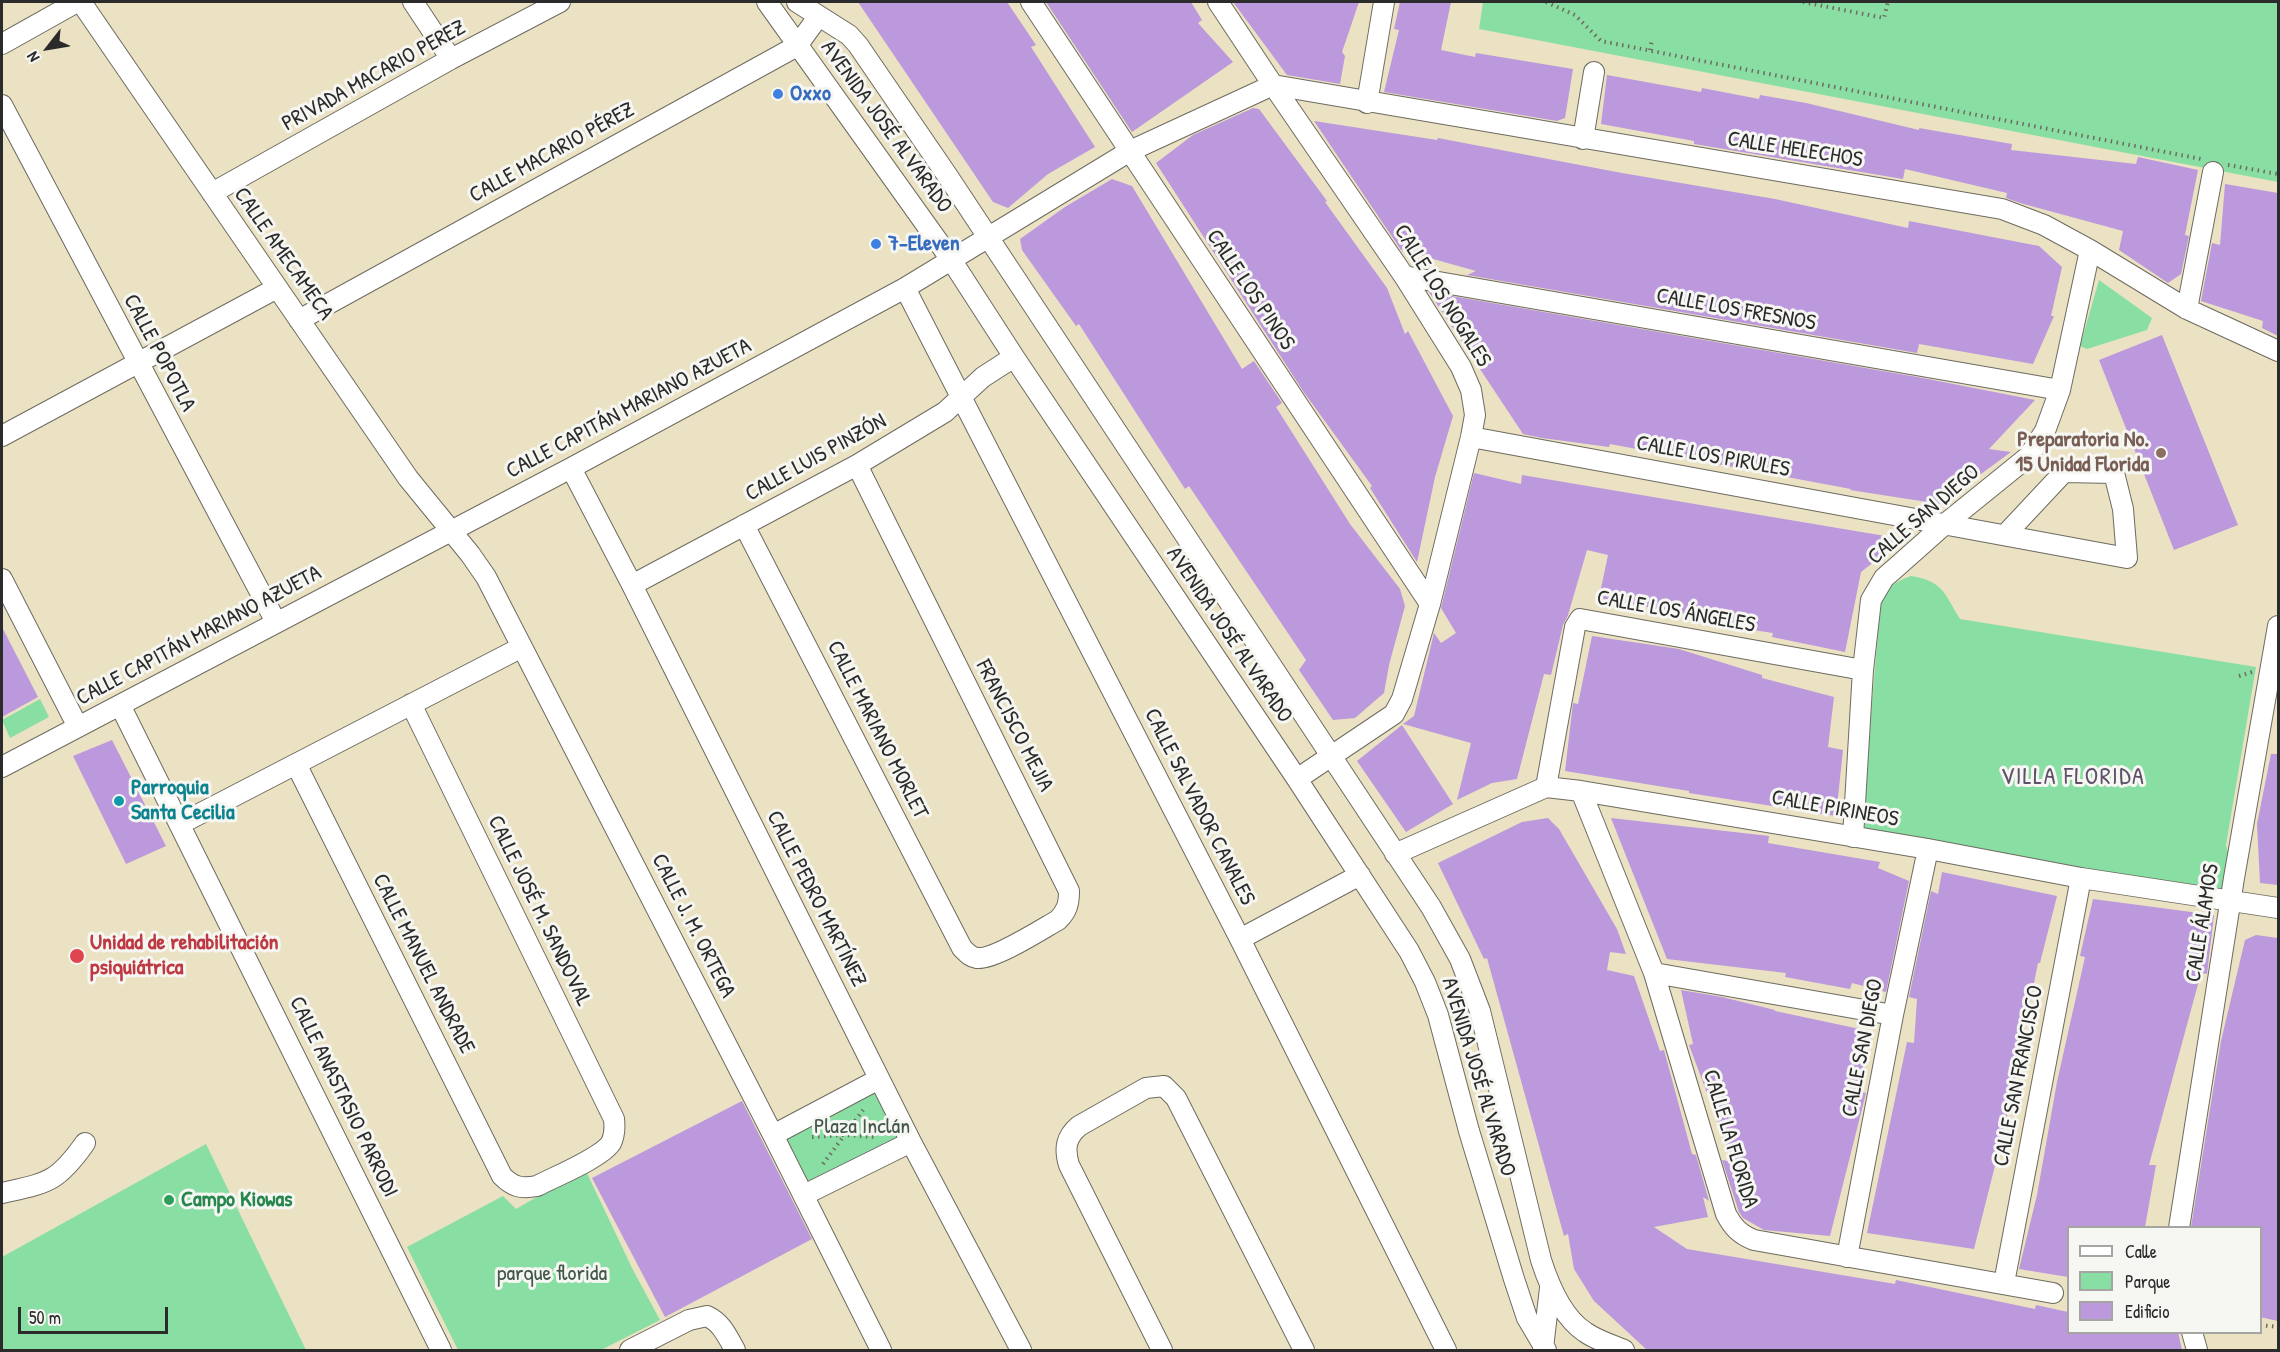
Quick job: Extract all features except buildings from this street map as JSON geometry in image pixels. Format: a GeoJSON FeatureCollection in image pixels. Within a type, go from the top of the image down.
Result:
{"type":"FeatureCollection","features":[{"type":"Feature","properties":{"kind":"street"},"geometry":{"type":"LineString","coordinates":[[2,44],[79,2]]}},
{"type":"Feature","properties":{"kind":"street","name":"CALLE AMECAMECA"},"geometry":{"type":"LineString","coordinates":[[79,2],[408,478],[451,530]]}},
{"type":"Feature","properties":{"kind":"street"},"geometry":{"type":"LineString","coordinates":[[413,2],[451,59]]}},
{"type":"Feature","properties":{"kind":"street","name":"PRIVADA MACARIO PEREZ"},"geometry":{"type":"LineString","coordinates":[[212,193],[451,59],[560,2]]}},
{"type":"Feature","properties":{"kind":"street","name":"AVENIDA JOSÉ ALVARADO"},"geometry":{"type":"LineString","coordinates":[[767,2],[952,261],[1409,951],[1425,981],[1438,1014],[1469,1131],[1514,1279],[1527,1317],[1544,1350]]}},
{"type":"Feature","properties":{"kind":"street","name":"AVENIDA JOSÉ ALVARADO"},"geometry":{"type":"LineString","coordinates":[[797,2],[849,35],[858,45],[989,238],[1431,907],[1460,959],[1480,1011],[1541,1260],[1550,1288]]}},
{"type":"Feature","properties":{"kind":"street","name":"CALLE LOS PINOS"},"geometry":{"type":"LineString","coordinates":[[1031,2],[1430,604]]}},
{"type":"Feature","properties":{"kind":"street","name":"CALLE LOS NOGALES"},"geometry":{"type":"LineString","coordinates":[[1218,2],[1404,276],[1461,367],[1471,390],[1474,415],[1471,437],[1430,604],[1402,699],[1394,714],[1297,779]]}},
{"type":"Feature","properties":{"kind":"street"},"geometry":{"type":"LineString","coordinates":[[1367,103],[1384,2]]}},
{"type":"Feature","properties":{"kind":"street","name":"CALLE MACARIO PÉREZ"},"geometry":{"type":"LineString","coordinates":[[299,320],[797,46],[819,17]]}},
{"type":"Feature","properties":{"kind":"street"},"geometry":{"type":"LineString","coordinates":[[1583,139],[1594,72]]}},
{"type":"Feature","properties":{"kind":"street","name":"CALLE CAPITÁN MARIANO AZUETA"},"geometry":{"type":"LineString","coordinates":[[2,767],[571,468],[905,288],[1130,151],[1273,86]]}},
{"type":"Feature","properties":{"kind":"street","name":"CALLE HELECHOS"},"geometry":{"type":"LineString","coordinates":[[1273,86],[2002,209],[2044,225],[2187,309],[2278,351]]}},
{"type":"Feature","properties":{"kind":"street","name":"CALLE POPOTLA"},"geometry":{"type":"LineString","coordinates":[[2,105],[276,622]]}},
{"type":"Feature","properties":{"kind":"street"},"geometry":{"type":"LineString","coordinates":[[2187,309],[2213,165]]}},
{"type":"Feature","properties":{"kind":"street","name":"CALLE SAN DIEGO"},"geometry":{"type":"LineString","coordinates":[[1852,837],[1863,670],[1871,600],[1884,578],[1945,524],[2029,456],[2045,431],[2060,390],[2090,250]]}},
{"type":"Feature","properties":{"kind":"street","name":"CALLE LOS FRESNOS"},"geometry":{"type":"LineString","coordinates":[[1404,276],[2060,390]]}},
{"type":"Feature","properties":{"kind":"street"},"geometry":{"type":"LineString","coordinates":[[2,436],[277,288]]}},
{"type":"Feature","properties":{"kind":"street","name":"CALLE SALVADOR CANALES"},"geometry":{"type":"LineString","coordinates":[[905,288],[1240,939],[1446,1350]]}},
{"type":"Feature","properties":{"kind":"street","name":"CALLE LUIS PINZÓN"},"geometry":{"type":"LineString","coordinates":[[632,585],[857,465],[945,412],[983,377],[1014,357]]}},
{"type":"Feature","properties":{"kind":"street","name":"CALLE LOS PIRULES"},"geometry":{"type":"LineString","coordinates":[[1471,437],[2127,558],[2123,509],[2114,473],[2064,472],[2005,535]]}},
{"type":"Feature","properties":{"kind":"street","name":"FRANCISCO MEJIA"},"geometry":{"type":"LineString","coordinates":[[857,465],[1069,891],[1066,912],[1058,920],[993,956],[977,958],[968,955]]}},
{"type":"Feature","properties":{"kind":"street","name":"CALLE PEDRO MARTÍNEZ"},"geometry":{"type":"LineString","coordinates":[[571,468],[911,1142],[1021,1350]]}},
{"type":"Feature","properties":{"kind":"street","name":"CALLE MARIANO MORLET"},"geometry":{"type":"LineString","coordinates":[[744,525],[962,948],[968,955]]}},
{"type":"Feature","properties":{"kind":"street","name":"CALLE J. M. ORTEGA"},"geometry":{"type":"LineString","coordinates":[[451,530],[486,577],[804,1194],[881,1350]]}},
{"type":"Feature","properties":{"kind":"street"},"geometry":{"type":"LineString","coordinates":[[2,579],[78,727]]}},
{"type":"Feature","properties":{"kind":"street","name":"CALLE LOS ÁNGELES"},"geometry":{"type":"LineString","coordinates":[[1546,787],[1575,627],[1580,619],[1863,670]]}},
{"type":"Feature","properties":{"kind":"street","name":"CALLE ÁLAMOS"},"geometry":{"type":"LineString","coordinates":[[2179,1226],[2231,900],[2275,656],[2278,626]]}},
{"type":"Feature","properties":{"kind":"street"},"geometry":{"type":"LineString","coordinates":[[180,824],[522,647]]}},
{"type":"Feature","properties":{"kind":"street","name":"CALLE JOSÉ M. SANDOVAL"},"geometry":{"type":"LineString","coordinates":[[411,704],[614,1119],[615,1130],[612,1141],[598,1155],[537,1186],[519,1188],[510,1184]]}},
{"type":"Feature","properties":{"kind":"street","name":"CALLE ANASTASIO PARRODI"},"geometry":{"type":"LineString","coordinates":[[120,705],[441,1350]]}},
{"type":"Feature","properties":{"kind":"street","name":"CALLE MANUEL ANDRADE"},"geometry":{"type":"LineString","coordinates":[[296,765],[501,1176],[510,1184]]}},
{"type":"Feature","properties":{"kind":"street"},"geometry":{"type":"LineString","coordinates":[[1395,854],[1546,787]]}},
{"type":"Feature","properties":{"kind":"street","name":"CALLE PIRINEOS"},"geometry":{"type":"LineString","coordinates":[[1546,787],[1928,849],[2081,878],[2278,908]]}},
{"type":"Feature","properties":{"kind":"street","name":"CALLE LA FLORIDA"},"geometry":{"type":"LineString","coordinates":[[1581,791],[1654,974],[1726,1214],[1733,1226],[1741,1234],[1754,1240],[2053,1293]]}},
{"type":"Feature","properties":{"kind":"street","name":"CALLE SAN DIEGO"},"geometry":{"type":"LineString","coordinates":[[1847,1257],[1893,1015],[1928,849]]}},
{"type":"Feature","properties":{"kind":"street"},"geometry":{"type":"LineString","coordinates":[[1240,939],[1360,875]]}},
{"type":"Feature","properties":{"kind":"street","name":"CALLE SAN FRANCISCO"},"geometry":{"type":"LineString","coordinates":[[2004,1283],[2081,878]]}},
{"type":"Feature","properties":{"kind":"street"},"geometry":{"type":"LineString","coordinates":[[1654,974],[1893,1015]]}},
{"type":"Feature","properties":{"kind":"street"},"geometry":{"type":"LineString","coordinates":[[773,1135],[879,1078]]}},
{"type":"Feature","properties":{"kind":"street"},"geometry":{"type":"LineString","coordinates":[[1162,1350],[1065,1153],[1066,1143],[1072,1132],[1079,1126],[1146,1088],[1164,1086],[1176,1098],[1304,1350]]}},
{"type":"Feature","properties":{"kind":"street"},"geometry":{"type":"LineString","coordinates":[[804,1194],[911,1142]]}},
{"type":"Feature","properties":{"kind":"street"},"geometry":{"type":"LineString","coordinates":[[2,1193],[42,1184],[60,1174],[70,1165],[85,1143]]}},
{"type":"Feature","properties":{"kind":"street"},"geometry":{"type":"LineString","coordinates":[[1544,1350],[1550,1288]]}},
{"type":"Feature","properties":{"kind":"street"},"geometry":{"type":"LineString","coordinates":[[1550,1288],[1566,1312],[1584,1332],[1624,1350]]}},
{"type":"Feature","properties":{"kind":"street"},"geometry":{"type":"LineString","coordinates":[[630,1350],[689,1320],[707,1316],[716,1320],[724,1329],[735,1350]]}},
{"type":"Feature","properties":{"kind":"street"},"geometry":{"type":"LineString","coordinates":[[2193,1334],[2197,1350]]}},
{"type":"Feature","properties":{"kind":"path"},"geometry":{"type":"LineString","coordinates":[[1545,2],[1575,15],[1601,41],[2213,165],[2278,174]]}},
{"type":"Feature","properties":{"kind":"path"},"geometry":{"type":"LineString","coordinates":[[1803,2],[1884,18],[1888,2]]}},
{"type":"Feature","properties":{"kind":"path"},"geometry":{"type":"LineString","coordinates":[[1650,50],[1652,39]]}},
{"type":"Feature","properties":{"kind":"path"},"geometry":{"type":"LineString","coordinates":[[804,1194],[805,1188],[875,1092],[879,1078]]}},
{"type":"Feature","properties":{"kind":"path"},"geometry":{"type":"LineString","coordinates":[[804,1137],[845,1135],[877,1138]]}},
{"type":"Feature","properties":{"kind":"path"},"geometry":{"type":"LineString","coordinates":[[2262,1326],[2278,1327]]}},
{"type":"Feature","properties":{"kind":"green space"},"geometry":{"type":"Polygon","coordinates":[[[1483,2],[2278,2],[2278,182],[1479,29],[1483,2]]]}},
{"type":"Feature","properties":{"kind":"green space"},"geometry":{"type":"Polygon","coordinates":[[[2099,280],[2152,318],[2147,330],[2087,349],[2080,346],[2099,280]]]}},
{"type":"Feature","properties":{"kind":"green space"},"geometry":{"type":"Polygon","coordinates":[[[1911,576],[1930,581],[1942,590],[1960,619],[2256,667],[2226,845],[2234,878],[2215,898],[1868,833],[1862,821],[1880,608],[1891,587],[1911,576]]]}},
{"type":"Feature","properties":{"kind":"green space"},"geometry":{"type":"Polygon","coordinates":[[[40,699],[49,717],[10,738],[2,720],[40,699]]]}},
{"type":"Feature","properties":{"kind":"green space","name":"Plaza Inclán"},"geometry":{"type":"Polygon","coordinates":[[[879,1079],[911,1142],[804,1195],[773,1135],[879,1079]]]}},
{"type":"Feature","properties":{"kind":"green space","name":"Campo Kiowas"},"geometry":{"type":"Polygon","coordinates":[[[206,1144],[306,1350],[2,1350],[2,1257],[206,1144]]]}},
{"type":"Feature","properties":{"kind":"green space","name":"parque florida"},"geometry":{"type":"Polygon","coordinates":[[[585,1169],[633,1270],[660,1320],[601,1350],[458,1350],[407,1247],[503,1196],[516,1209],[585,1169]]]}},
{"type":"Feature","properties":{"kind":"place","name":"Oxxo"},"geometry":{"type":"Point","coordinates":[778,94]}},
{"type":"Feature","properties":{"kind":"place","name":"7-Eleven"},"geometry":{"type":"Point","coordinates":[876,244]}},
{"type":"Feature","properties":{"kind":"place","name":"Preparatoria No. 15 Unidad Florida"},"geometry":{"type":"Point","coordinates":[2161,453]}},
{"type":"Feature","properties":{"kind":"place","name":"Parroquia Santa Cecilia"},"geometry":{"type":"Point","coordinates":[119,801]}},
{"type":"Feature","properties":{"kind":"place","name":"Unidad de rehabilitación psiquiátrica"},"geometry":{"type":"Point","coordinates":[77,956]}},
{"type":"Feature","properties":{"kind":"place","name":"Campo Kiowas"},"geometry":{"type":"Point","coordinates":[169,1200]}},
{"type":"Feature","properties":{"kind":"district","name":"VILLA FLORIDA"},"geometry":{"type":"Point","coordinates":[2073,778]}}]}
